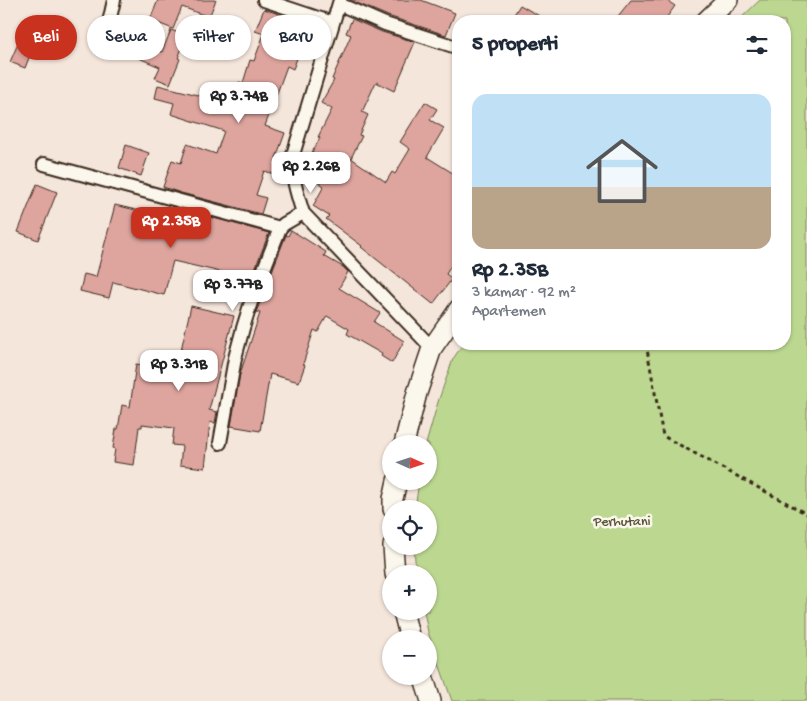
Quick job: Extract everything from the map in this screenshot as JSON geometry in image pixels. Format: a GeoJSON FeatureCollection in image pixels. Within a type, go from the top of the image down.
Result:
{"type":"FeatureCollection","features":[{"type":"Feature","properties":{"kind":"main road"},"geometry":{"type":"LineString","coordinates":[[712,15],[728,0]]}},
{"type":"Feature","properties":{"kind":"main road"},"geometry":{"type":"LineString","coordinates":[[406,435],[432,348],[452,319]]}},
{"type":"Feature","properties":{"kind":"main road"},"geometry":{"type":"LineString","coordinates":[[425,685],[431,701]]}},
{"type":"Feature","properties":{"kind":"street"},"geometry":{"type":"LineString","coordinates":[[111,15],[114,0]]}},
{"type":"Feature","properties":{"kind":"street"},"geometry":{"type":"LineString","coordinates":[[264,0],[333,23]]}},
{"type":"Feature","properties":{"kind":"street"},"geometry":{"type":"LineString","coordinates":[[432,348],[303,213],[292,173],[292,158],[340,2],[385,24],[452,46]]}},
{"type":"Feature","properties":{"kind":"street"},"geometry":{"type":"LineString","coordinates":[[44,164],[280,228]]}},
{"type":"Feature","properties":{"kind":"street"},"geometry":{"type":"LineString","coordinates":[[220,444],[235,358],[251,302],[280,228],[303,213]]}},
{"type":"Feature","properties":{"kind":"path"},"geometry":{"type":"LineString","coordinates":[[647,350],[663,436],[807,514]]}},
{"type":"Feature","properties":{"kind":"green space","name":"Perhutani"},"geometry":{"type":"Polygon","coordinates":[[[760,0],[807,0],[807,701],[452,701],[437,658],[437,630],[428,630],[426,620],[437,620],[437,565],[415,565],[415,555],[437,555],[437,500],[416,500],[418,490],[438,490],[438,435],[429,435],[453,359],[459,350],[791,350],[791,15],[744,15],[760,0]]]}},
{"type":"Feature","properties":{"kind":"building"},"geometry":{"type":"Polygon","coordinates":[[[158,0],[216,0],[210,15],[204,15],[182,7],[179,15],[175,15],[173,29],[165,26],[165,15],[152,15],[158,0]]]}},
{"type":"Feature","properties":{"kind":"building"},"geometry":{"type":"Polygon","coordinates":[[[350,0],[421,0],[455,13],[452,15],[452,20],[446,35],[388,16],[350,0]]]}},
{"type":"Feature","properties":{"kind":"building"},"geometry":{"type":"Polygon","coordinates":[[[631,0],[666,0],[675,6],[668,15],[619,15],[631,0]]]}},
{"type":"Feature","properties":{"kind":"building"},"geometry":{"type":"Polygon","coordinates":[[[520,5],[538,15],[514,15],[520,5]]]}},
{"type":"Feature","properties":{"kind":"building"},"geometry":{"type":"Polygon","coordinates":[[[264,9],[282,15],[262,15],[264,9]]]}},
{"type":"Feature","properties":{"kind":"building"},"geometry":{"type":"Polygon","coordinates":[[[261,16],[261,33],[255,31],[261,16]]]}},
{"type":"Feature","properties":{"kind":"building"},"geometry":{"type":"Polygon","coordinates":[[[352,19],[382,32],[415,42],[394,91],[376,82],[362,112],[368,115],[359,135],[362,136],[351,158],[386,182],[392,172],[395,174],[410,149],[400,142],[425,102],[437,109],[430,120],[444,128],[427,157],[452,173],[452,264],[446,274],[452,279],[433,304],[326,219],[329,216],[313,206],[324,186],[311,178],[318,165],[308,160],[332,109],[321,103],[334,80],[332,79],[351,35],[346,33],[352,19]]]}},
{"type":"Feature","properties":{"kind":"building"},"geometry":{"type":"Polygon","coordinates":[[[171,30],[175,32],[175,60],[180,60],[170,84],[155,78],[160,67],[143,60],[165,60],[165,45],[171,30]]]}},
{"type":"Feature","properties":{"kind":"building"},"geometry":{"type":"Polygon","coordinates":[[[261,42],[261,60],[296,60],[293,69],[287,66],[265,126],[285,133],[276,158],[284,161],[284,163],[280,176],[264,171],[256,195],[266,198],[261,214],[163,187],[172,160],[181,163],[187,144],[216,154],[224,131],[171,114],[174,103],[155,98],[158,85],[206,97],[207,94],[233,103],[239,82],[243,83],[250,60],[254,61],[261,42]]]}},
{"type":"Feature","properties":{"kind":"building"},"geometry":{"type":"Polygon","coordinates":[[[15,50],[15,60],[28,60],[25,68],[10,62],[15,50]]]}},
{"type":"Feature","properties":{"kind":"building"},"geometry":{"type":"Polygon","coordinates":[[[126,145],[149,153],[141,176],[119,168],[126,145]]]}},
{"type":"Feature","properties":{"kind":"building"},"geometry":{"type":"Polygon","coordinates":[[[37,184],[57,192],[38,240],[18,232],[37,184]]]}},
{"type":"Feature","properties":{"kind":"building"},"geometry":{"type":"Polygon","coordinates":[[[115,205],[174,219],[177,208],[269,233],[251,279],[173,261],[164,295],[113,282],[109,298],[80,291],[84,274],[96,277],[115,205]]]}},
{"type":"Feature","properties":{"kind":"building"},"geometry":{"type":"Polygon","coordinates":[[[291,230],[326,252],[324,256],[343,267],[348,272],[339,288],[380,313],[374,322],[404,341],[392,363],[381,356],[382,354],[347,334],[349,329],[327,316],[318,332],[314,330],[299,382],[270,374],[260,431],[231,426],[240,374],[260,313],[256,312],[286,235],[288,236],[291,230]]]}},
{"type":"Feature","properties":{"kind":"building"},"geometry":{"type":"Polygon","coordinates":[[[191,306],[234,316],[209,410],[217,412],[215,423],[210,422],[205,468],[180,465],[182,446],[172,445],[174,428],[142,424],[142,427],[139,427],[134,465],[113,462],[116,429],[118,429],[122,405],[130,407],[136,364],[171,369],[172,362],[178,363],[191,306]]]}}]}
